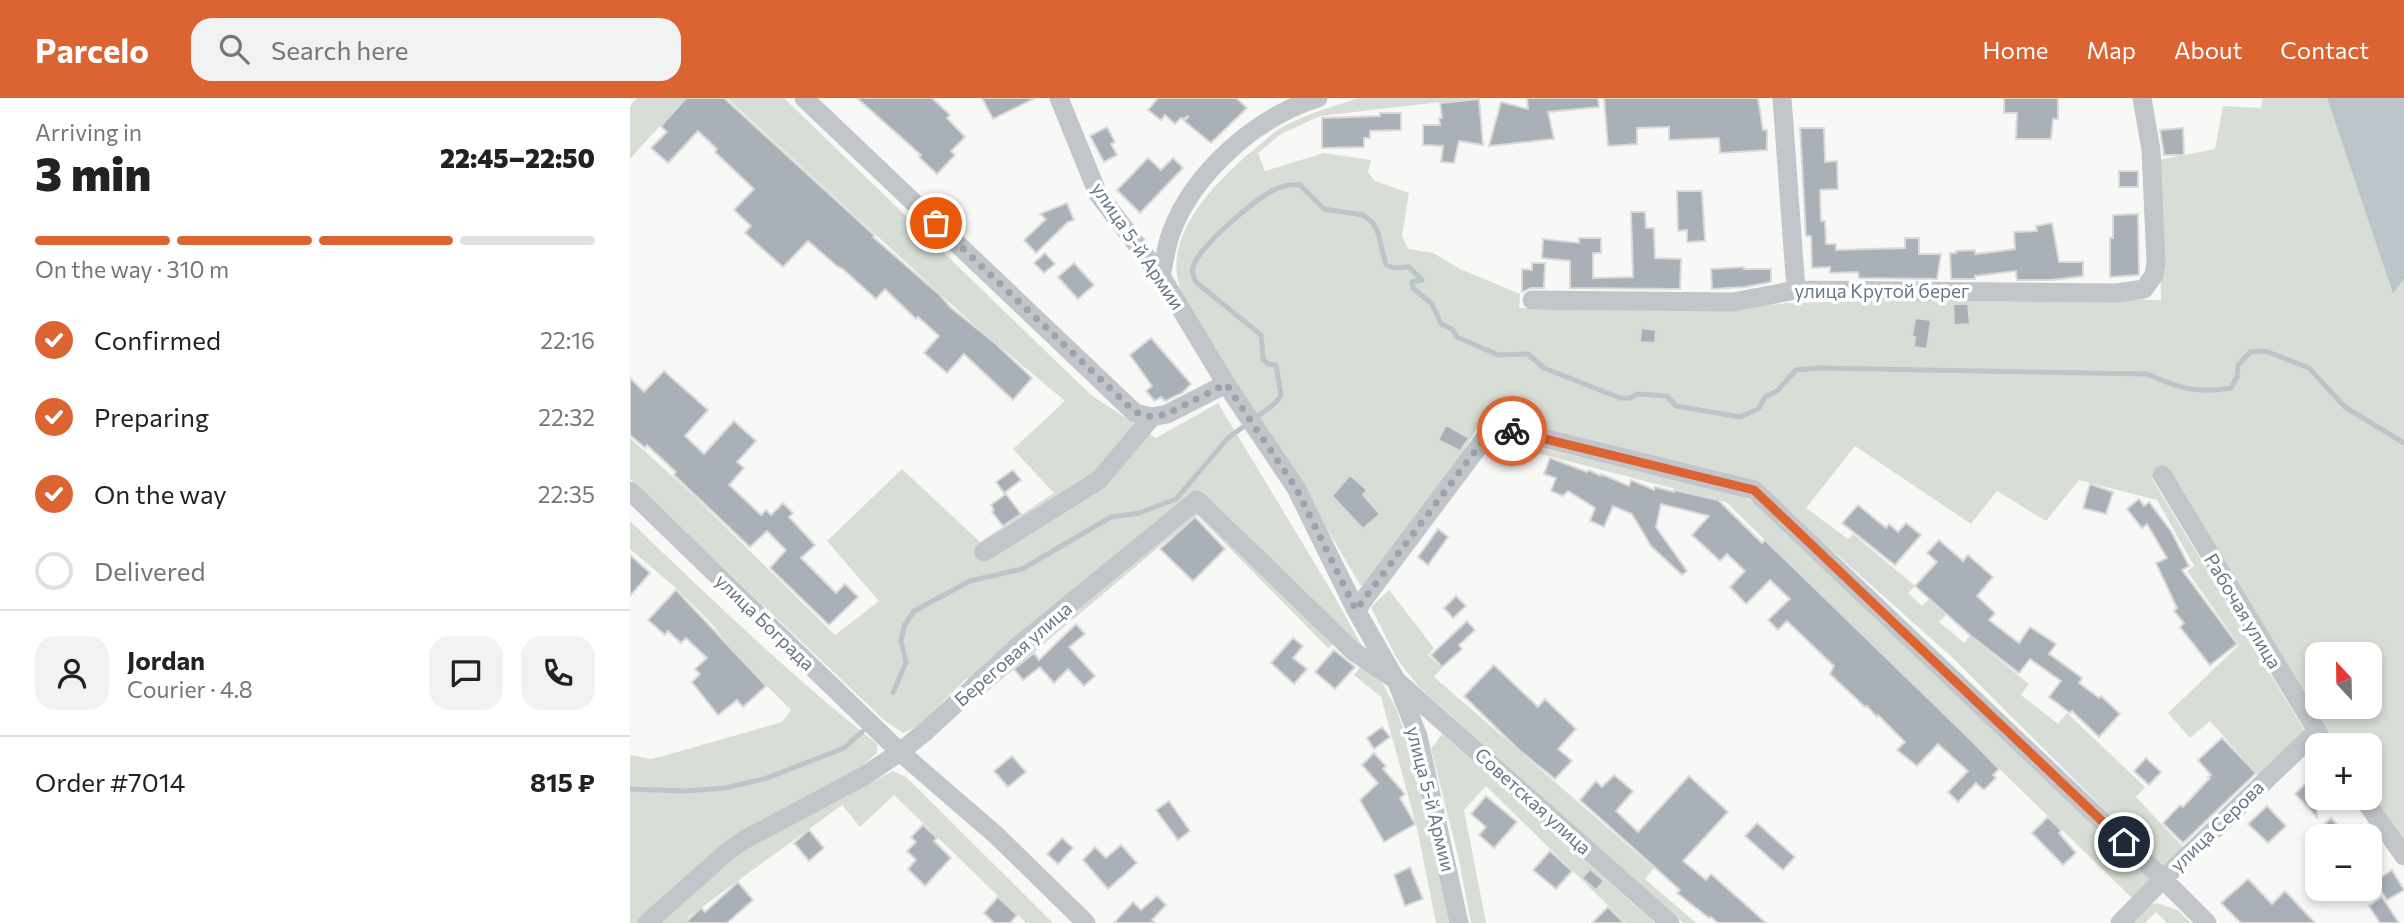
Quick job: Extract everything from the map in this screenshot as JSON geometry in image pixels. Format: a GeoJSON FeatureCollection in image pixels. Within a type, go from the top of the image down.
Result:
{"type":"FeatureCollection","features":[{"type":"Feature","properties":{"kind":"street"},"geometry":{"type":"LineString","coordinates":[[804,98],[1135,412],[1152,417],[1167,414],[1226,384]]}},
{"type":"Feature","properties":{"kind":"street","name":"улица 5-й Армии"},"geometry":{"type":"LineString","coordinates":[[1059,98],[1098,194],[1161,276],[1226,384],[1296,488],[1356,610],[1396,680],[1418,736],[1459,923]]}},
{"type":"Feature","properties":{"kind":"street"},"geometry":{"type":"LineString","coordinates":[[1161,276],[1171,234],[1191,193],[1223,154],[1270,120],[1318,98]]}},
{"type":"Feature","properties":{"kind":"street"},"geometry":{"type":"LineString","coordinates":[[1782,98],[1796,290]]}},
{"type":"Feature","properties":{"kind":"street","name":"улица Крутой берег"},"geometry":{"type":"LineString","coordinates":[[1531,300],[1733,302],[1796,290],[2117,293],[2144,289],[2154,275],[2156,263],[2151,150],[2142,98]]}},
{"type":"Feature","properties":{"kind":"street"},"geometry":{"type":"LineString","coordinates":[[984,552],[1098,480],[1152,417]]}},
{"type":"Feature","properties":{"kind":"street"},"geometry":{"type":"LineString","coordinates":[[1356,610],[1494,426],[1754,490],[2163,878],[2207,923]]}},
{"type":"Feature","properties":{"kind":"street","name":"Рабочая улица"},"geometry":{"type":"LineString","coordinates":[[2162,475],[2317,733]]}},
{"type":"Feature","properties":{"kind":"street","name":"улица Бограда"},"geometry":{"type":"LineString","coordinates":[[630,491],[900,752],[997,836],[1086,923]]}},
{"type":"Feature","properties":{"kind":"street","name":"Береговая улица"},"geometry":{"type":"LineString","coordinates":[[647,923],[744,840],[864,776],[900,752],[1017,647],[1197,500],[1353,651],[1396,680]]}},
{"type":"Feature","properties":{"kind":"street","name":"Советская улица"},"geometry":{"type":"LineString","coordinates":[[1396,680],[1671,923]]}},
{"type":"Feature","properties":{"kind":"street","name":"улица Серова"},"geometry":{"type":"LineString","coordinates":[[2120,923],[2163,878],[2305,753]]}},
{"type":"Feature","properties":{"kind":"street"},"geometry":{"type":"LineString","coordinates":[[2371,810],[2404,856]]}},
{"type":"Feature","properties":{"kind":"shaded area"},"geometry":{"type":"Polygon","coordinates":[[[637,98],[685,98],[630,159],[630,106],[637,98]]]}},
{"type":"Feature","properties":{"kind":"shaded area"},"geometry":{"type":"Polygon","coordinates":[[[727,98],[784,98],[1091,395],[1156,438],[1218,403],[1332,592],[1395,706],[1410,747],[1429,822],[1449,923],[1436,923],[1417,828],[1381,697],[1354,675],[1360,667],[1333,644],[1328,648],[1197,515],[983,695],[967,678],[918,726],[903,733],[884,720],[630,479],[630,438],[693,495],[835,635],[879,601],[827,541],[902,469],[980,542],[1054,493],[1013,449],[1065,401],[972,323],[727,98]]]}},
{"type":"Feature","properties":{"kind":"shaded area"},"geometry":{"type":"Polygon","coordinates":[[[1360,98],[1476,98],[1320,116],[1281,134],[1258,153],[1265,171],[1324,153],[1371,160],[1368,172],[1375,181],[1409,193],[1402,236],[1408,249],[1433,253],[1460,269],[1520,294],[1519,308],[1712,311],[1787,303],[1993,298],[2161,300],[2159,160],[2215,149],[2223,106],[2261,108],[2263,98],[2327,98],[2393,294],[2404,279],[2404,843],[2381,810],[2382,733],[2327,733],[2318,719],[2382,719],[2382,642],[2305,642],[2305,696],[2169,469],[2152,479],[2306,733],[2259,776],[2210,721],[2190,738],[2168,713],[2239,645],[2187,571],[2194,566],[2157,500],[2079,480],[2046,521],[1997,491],[1971,524],[1855,446],[1806,508],[1848,539],[1853,534],[1915,586],[1908,593],[1922,606],[1929,599],[1946,615],[1939,622],[1964,643],[1970,636],[2029,684],[2021,695],[2058,724],[2067,713],[2145,787],[2136,797],[2185,849],[2164,869],[1953,658],[1763,489],[1736,478],[1486,413],[1443,486],[1384,568],[1361,586],[1186,306],[1177,275],[1177,256],[1182,238],[1190,220],[1215,186],[1279,129],[1308,115],[1360,98]]]}},
{"type":"Feature","properties":{"kind":"shaded area"},"geometry":{"type":"Polygon","coordinates":[[[2327,98],[2404,98],[2404,279],[2393,294],[2327,98]]]}},
{"type":"Feature","properties":{"kind":"shaded area"},"geometry":{"type":"Polygon","coordinates":[[[1504,440],[1728,491],[1766,511],[1811,547],[2150,878],[2136,902],[1726,502],[1498,443],[1504,440]]]}},
{"type":"Feature","properties":{"kind":"shaded area"},"geometry":{"type":"Polygon","coordinates":[[[630,521],[782,663],[877,744],[877,753],[861,767],[639,923],[630,923],[630,755],[651,759],[667,755],[782,722],[791,710],[736,655],[712,624],[676,588],[630,549],[630,521]]]}},
{"type":"Feature","properties":{"kind":"shaded area"},"geometry":{"type":"Polygon","coordinates":[[[1389,590],[1434,648],[1428,655],[1442,668],[1434,677],[1654,868],[1645,879],[1696,923],[1683,923],[1419,687],[1397,659],[1371,607],[1389,590]]]}},
{"type":"Feature","properties":{"kind":"shaded area"},"geometry":{"type":"Polygon","coordinates":[[[1442,734],[1655,923],[1626,923],[1486,786],[1464,810],[1486,923],[1471,923],[1459,860],[1431,749],[1442,734]]]}},
{"type":"Feature","properties":{"kind":"shaded area"},"geometry":{"type":"Polygon","coordinates":[[[893,771],[906,777],[1053,923],[1026,923],[894,795],[860,827],[842,805],[687,918],[690,923],[659,923],[717,870],[754,843],[893,771]]]}},
{"type":"Feature","properties":{"kind":"shaded area"},"geometry":{"type":"Polygon","coordinates":[[[2157,903],[2179,911],[2191,923],[2167,923],[2156,912],[2145,923],[2128,923],[2150,904],[2157,903]]]}},
{"type":"Feature","properties":{"kind":"building"},"geometry":{"type":"Polygon","coordinates":[[[686,98],[724,98],[950,307],[995,343],[1032,378],[1013,400],[964,354],[947,373],[924,353],[939,336],[918,317],[916,319],[885,289],[876,299],[808,241],[783,267],[745,233],[751,226],[734,210],[754,189],[715,152],[717,149],[698,131],[668,163],[651,148],[667,132],[661,126],[686,98]]]}},
{"type":"Feature","properties":{"kind":"building"},"geometry":{"type":"Polygon","coordinates":[[[857,98],[932,98],[950,115],[947,118],[965,137],[951,151],[955,155],[937,174],[919,157],[921,155],[857,98]]]}},
{"type":"Feature","properties":{"kind":"building"},"geometry":{"type":"Polygon","coordinates":[[[982,98],[1035,98],[993,119],[982,98]]]}},
{"type":"Feature","properties":{"kind":"building"},"geometry":{"type":"Polygon","coordinates":[[[1158,98],[1236,98],[1247,108],[1211,143],[1184,121],[1189,116],[1181,118],[1175,124],[1165,115],[1161,120],[1148,110],[1158,98]]]}},
{"type":"Feature","properties":{"kind":"building"},"geometry":{"type":"Polygon","coordinates":[[[1527,98],[1598,98],[1599,107],[1548,112],[1554,139],[1489,146],[1501,102],[1528,109],[1527,98]]]}},
{"type":"Feature","properties":{"kind":"building"},"geometry":{"type":"Polygon","coordinates":[[[1604,98],[1758,98],[1763,130],[1767,130],[1767,150],[1720,153],[1719,138],[1669,140],[1669,127],[1637,128],[1637,144],[1608,146],[1604,98]]]}},
{"type":"Feature","properties":{"kind":"building"},"geometry":{"type":"Polygon","coordinates":[[[2004,98],[2058,98],[2058,119],[2053,119],[2051,139],[2016,139],[2017,113],[2004,113],[2004,98]]]}},
{"type":"Feature","properties":{"kind":"building"},"geometry":{"type":"Polygon","coordinates":[[[1479,99],[1483,145],[1459,141],[1454,163],[1441,162],[1443,146],[1423,145],[1423,125],[1440,125],[1440,103],[1479,99]]]}},
{"type":"Feature","properties":{"kind":"building"},"geometry":{"type":"Polygon","coordinates":[[[1380,113],[1401,113],[1401,130],[1370,131],[1370,138],[1364,138],[1364,147],[1322,148],[1322,118],[1380,116],[1380,113]]]}},
{"type":"Feature","properties":{"kind":"building"},"geometry":{"type":"Polygon","coordinates":[[[1107,127],[1115,142],[1111,144],[1117,155],[1104,162],[1090,136],[1107,127]]]}},
{"type":"Feature","properties":{"kind":"building"},"geometry":{"type":"Polygon","coordinates":[[[1800,128],[1824,128],[1825,162],[1837,161],[1838,189],[1820,190],[1821,221],[1825,221],[1826,244],[1836,244],[1836,250],[1905,248],[1905,238],[1919,238],[1919,254],[1941,254],[1937,279],[1859,278],[1858,272],[1830,273],[1830,267],[1812,268],[1811,236],[1806,236],[1800,128]]]}},
{"type":"Feature","properties":{"kind":"building"},"geometry":{"type":"Polygon","coordinates":[[[2183,128],[2184,155],[2164,155],[2160,130],[2183,128]]]}},
{"type":"Feature","properties":{"kind":"building"},"geometry":{"type":"Polygon","coordinates":[[[1148,158],[1161,170],[1173,158],[1183,168],[1140,213],[1117,190],[1148,158]]]}},
{"type":"Feature","properties":{"kind":"building"},"geometry":{"type":"Polygon","coordinates":[[[2119,171],[2138,171],[2138,187],[2119,187],[2119,171]]]}},
{"type":"Feature","properties":{"kind":"building"},"geometry":{"type":"Polygon","coordinates":[[[1677,191],[1702,191],[1705,241],[1687,242],[1687,230],[1678,231],[1677,191]]]}},
{"type":"Feature","properties":{"kind":"building"},"geometry":{"type":"Polygon","coordinates":[[[1067,203],[1074,220],[1068,222],[1036,253],[1024,240],[1046,219],[1040,214],[1067,203]]]}},
{"type":"Feature","properties":{"kind":"building"},"geometry":{"type":"Polygon","coordinates":[[[1631,212],[1645,212],[1646,228],[1654,228],[1655,258],[1681,259],[1680,289],[1570,288],[1570,261],[1542,258],[1543,239],[1579,243],[1579,238],[1601,238],[1601,253],[1593,253],[1593,278],[1633,277],[1631,212]]]}},
{"type":"Feature","properties":{"kind":"building"},"geometry":{"type":"Polygon","coordinates":[[[2138,214],[2139,275],[2110,277],[2113,215],[2138,214]]]}},
{"type":"Feature","properties":{"kind":"building"},"geometry":{"type":"Polygon","coordinates":[[[2052,223],[2059,262],[2083,262],[2083,276],[2052,280],[2017,280],[2016,271],[1975,276],[1975,279],[1951,279],[1950,253],[1975,250],[1975,254],[2015,249],[2014,232],[2037,231],[2036,226],[2052,223]]]}},
{"type":"Feature","properties":{"kind":"building"},"geometry":{"type":"Polygon","coordinates":[[[1045,253],[1055,264],[1044,273],[1034,263],[1045,253]]]}},
{"type":"Feature","properties":{"kind":"building"},"geometry":{"type":"Polygon","coordinates":[[[1074,263],[1094,285],[1078,299],[1058,277],[1074,263]]]}},
{"type":"Feature","properties":{"kind":"building"},"geometry":{"type":"Polygon","coordinates":[[[1532,263],[1545,263],[1544,288],[1531,288],[1522,292],[1522,269],[1532,270],[1532,263]]]}},
{"type":"Feature","properties":{"kind":"building"},"geometry":{"type":"Polygon","coordinates":[[[1711,269],[1771,269],[1771,282],[1712,289],[1711,269]]]}},
{"type":"Feature","properties":{"kind":"building"},"geometry":{"type":"Polygon","coordinates":[[[1953,304],[1968,304],[1970,324],[1954,325],[1953,304]]]}},
{"type":"Feature","properties":{"kind":"building"},"geometry":{"type":"Polygon","coordinates":[[[1915,318],[1931,320],[1927,349],[1914,347],[1915,337],[1912,337],[1915,318]]]}},
{"type":"Feature","properties":{"kind":"building"},"geometry":{"type":"Polygon","coordinates":[[[1641,328],[1656,330],[1655,343],[1640,342],[1641,328]]]}},
{"type":"Feature","properties":{"kind":"building"},"geometry":{"type":"Polygon","coordinates":[[[1151,338],[1191,384],[1182,393],[1165,401],[1161,397],[1155,401],[1146,391],[1152,386],[1130,355],[1151,338]]]}},
{"type":"Feature","properties":{"kind":"building"},"geometry":{"type":"Polygon","coordinates":[[[664,371],[708,410],[685,436],[704,454],[734,421],[756,441],[737,462],[744,468],[729,485],[761,515],[766,510],[771,515],[783,503],[793,513],[789,517],[815,545],[801,558],[836,593],[845,584],[858,597],[829,625],[770,568],[786,550],[767,531],[750,547],[674,475],[676,472],[647,445],[645,448],[630,435],[630,378],[644,392],[664,371]]]}},
{"type":"Feature","properties":{"kind":"building"},"geometry":{"type":"Polygon","coordinates":[[[1446,425],[1469,438],[1460,451],[1438,440],[1446,425]]]}},
{"type":"Feature","properties":{"kind":"building"},"geometry":{"type":"Polygon","coordinates":[[[1550,458],[1629,486],[1631,480],[1654,490],[1655,487],[1718,500],[1762,543],[1765,540],[1972,741],[1999,769],[1993,775],[1996,778],[1984,790],[1976,783],[1958,802],[1948,792],[1968,771],[1938,744],[1917,766],[1897,750],[1905,742],[1830,674],[1834,666],[1787,621],[1778,630],[1768,620],[1790,599],[1770,580],[1746,604],[1730,587],[1745,571],[1727,554],[1720,561],[1692,535],[1709,516],[1661,504],[1656,527],[1687,571],[1682,575],[1651,546],[1632,514],[1613,506],[1604,527],[1590,521],[1595,508],[1568,491],[1563,496],[1551,491],[1556,478],[1544,474],[1550,458]]]}},
{"type":"Feature","properties":{"kind":"building"},"geometry":{"type":"Polygon","coordinates":[[[1013,470],[1021,480],[1004,493],[996,482],[1013,470]]]}},
{"type":"Feature","properties":{"kind":"building"},"geometry":{"type":"Polygon","coordinates":[[[1350,475],[1367,490],[1363,495],[1380,514],[1363,529],[1332,496],[1350,475]]]}},
{"type":"Feature","properties":{"kind":"building"},"geometry":{"type":"Polygon","coordinates":[[[2090,484],[2113,492],[2106,514],[2083,508],[2090,484]]]}},
{"type":"Feature","properties":{"kind":"building"},"geometry":{"type":"Polygon","coordinates":[[[1006,494],[1021,514],[1003,526],[992,512],[994,510],[991,505],[1006,494]]]}},
{"type":"Feature","properties":{"kind":"building"},"geometry":{"type":"Polygon","coordinates":[[[2139,499],[2144,506],[2149,502],[2171,531],[2189,566],[2182,570],[2237,644],[2210,665],[2180,627],[2184,623],[2174,611],[2177,608],[2156,563],[2167,558],[2147,524],[2142,528],[2127,509],[2139,499]]]}},
{"type":"Feature","properties":{"kind":"building"},"geometry":{"type":"Polygon","coordinates":[[[1858,505],[1886,528],[1889,524],[1898,532],[1906,523],[1921,535],[1895,565],[1842,523],[1858,505]]]}},
{"type":"Feature","properties":{"kind":"building"},"geometry":{"type":"Polygon","coordinates":[[[1195,517],[1225,549],[1193,581],[1160,549],[1195,517]]]}},
{"type":"Feature","properties":{"kind":"building"},"geometry":{"type":"Polygon","coordinates":[[[1438,529],[1448,537],[1428,565],[1418,557],[1438,529]]]}},
{"type":"Feature","properties":{"kind":"building"},"geometry":{"type":"Polygon","coordinates":[[[1939,540],[1963,561],[1968,555],[1993,577],[1977,596],[1995,613],[1989,620],[2019,643],[2030,627],[2056,644],[2049,654],[2082,678],[2079,683],[2099,698],[2101,696],[2120,714],[2099,737],[2072,711],[2070,713],[2049,697],[2061,681],[2030,659],[2019,673],[1971,636],[1915,586],[1937,562],[1927,553],[1939,540]]]}},
{"type":"Feature","properties":{"kind":"building"},"geometry":{"type":"Polygon","coordinates":[[[630,555],[650,573],[630,596],[630,555]]]}},
{"type":"Feature","properties":{"kind":"building"},"geometry":{"type":"Polygon","coordinates":[[[676,590],[766,686],[743,707],[737,700],[718,715],[692,682],[700,674],[695,669],[707,658],[686,638],[681,643],[668,631],[665,635],[648,620],[676,590]]]}},
{"type":"Feature","properties":{"kind":"building"},"geometry":{"type":"Polygon","coordinates":[[[1456,596],[1466,606],[1453,618],[1444,608],[1456,596]]]}},
{"type":"Feature","properties":{"kind":"building"},"geometry":{"type":"Polygon","coordinates":[[[1467,621],[1475,630],[1459,645],[1462,649],[1442,667],[1431,655],[1467,621]]]}},
{"type":"Feature","properties":{"kind":"building"},"geometry":{"type":"Polygon","coordinates":[[[1076,624],[1085,634],[1069,647],[1095,676],[1084,686],[1068,669],[1054,683],[1040,667],[1023,680],[1014,669],[1034,653],[1039,660],[1076,624]]]}},
{"type":"Feature","properties":{"kind":"building"},"geometry":{"type":"Polygon","coordinates":[[[1293,638],[1303,646],[1293,658],[1307,669],[1294,684],[1271,663],[1293,638]]]}},
{"type":"Feature","properties":{"kind":"building"},"geometry":{"type":"Polygon","coordinates":[[[1334,650],[1355,667],[1335,689],[1315,672],[1334,650]]]}},
{"type":"Feature","properties":{"kind":"building"},"geometry":{"type":"Polygon","coordinates":[[[1494,665],[1538,707],[1545,699],[1576,729],[1558,749],[1572,761],[1555,779],[1519,750],[1464,696],[1494,665]]]}},
{"type":"Feature","properties":{"kind":"building"},"geometry":{"type":"Polygon","coordinates":[[[1382,727],[1390,737],[1374,749],[1367,738],[1382,727]]]}},
{"type":"Feature","properties":{"kind":"building"},"geometry":{"type":"Polygon","coordinates":[[[2222,738],[2256,773],[2183,843],[2163,823],[2180,805],[2183,807],[2210,778],[2208,777],[2211,775],[2198,760],[2222,738]]]}},
{"type":"Feature","properties":{"kind":"building"},"geometry":{"type":"Polygon","coordinates":[[[1374,753],[1386,766],[1383,769],[1405,794],[1400,798],[1415,824],[1384,842],[1360,800],[1378,783],[1362,765],[1374,753]]]}},
{"type":"Feature","properties":{"kind":"building"},"geometry":{"type":"Polygon","coordinates":[[[1012,756],[1026,772],[1008,787],[994,771],[1012,756]]]}},
{"type":"Feature","properties":{"kind":"building"},"geometry":{"type":"Polygon","coordinates":[[[2146,758],[2161,772],[2149,785],[2134,771],[2146,758]]]}},
{"type":"Feature","properties":{"kind":"building"},"geometry":{"type":"Polygon","coordinates":[[[1614,775],[1633,791],[1616,811],[1638,832],[1689,776],[1728,812],[1683,861],[1706,880],[1711,874],[1766,923],[1718,923],[1709,918],[1677,893],[1680,890],[1580,800],[1596,781],[1602,787],[1614,775]]]}},
{"type":"Feature","properties":{"kind":"building"},"geometry":{"type":"Polygon","coordinates":[[[2305,784],[2305,804],[2295,794],[2305,784]]]}},
{"type":"Feature","properties":{"kind":"building"},"geometry":{"type":"Polygon","coordinates":[[[1486,796],[1517,822],[1494,848],[1479,835],[1486,827],[1471,814],[1486,796]]]}},
{"type":"Feature","properties":{"kind":"building"},"geometry":{"type":"Polygon","coordinates":[[[1169,801],[1190,831],[1178,840],[1156,810],[1169,801]]]}},
{"type":"Feature","properties":{"kind":"building"},"geometry":{"type":"Polygon","coordinates":[[[2267,806],[2286,826],[2268,843],[2248,824],[2267,806]]]}},
{"type":"Feature","properties":{"kind":"building"},"geometry":{"type":"Polygon","coordinates":[[[2048,817],[2061,830],[2059,833],[2076,853],[2063,865],[2032,833],[2048,817]]]}},
{"type":"Feature","properties":{"kind":"building"},"geometry":{"type":"Polygon","coordinates":[[[2331,818],[2337,824],[2325,824],[2331,818]]]}},
{"type":"Feature","properties":{"kind":"building"},"geometry":{"type":"Polygon","coordinates":[[[1757,823],[1795,857],[1783,870],[1745,836],[1757,823]]]}},
{"type":"Feature","properties":{"kind":"building"},"geometry":{"type":"Polygon","coordinates":[[[923,825],[937,838],[934,841],[951,858],[925,886],[908,869],[916,860],[907,851],[916,842],[911,837],[923,825]]]}},
{"type":"Feature","properties":{"kind":"building"},"geometry":{"type":"Polygon","coordinates":[[[809,830],[824,848],[809,861],[794,843],[809,830]]]}},
{"type":"Feature","properties":{"kind":"building"},"geometry":{"type":"Polygon","coordinates":[[[1062,838],[1073,848],[1058,864],[1047,854],[1062,838]]]}},
{"type":"Feature","properties":{"kind":"building"},"geometry":{"type":"Polygon","coordinates":[[[1121,845],[1137,863],[1108,889],[1083,860],[1095,847],[1106,858],[1121,845]]]}},
{"type":"Feature","properties":{"kind":"building"},"geometry":{"type":"Polygon","coordinates":[[[1550,851],[1572,871],[1556,889],[1533,870],[1550,851]]]}},
{"type":"Feature","properties":{"kind":"building"},"geometry":{"type":"Polygon","coordinates":[[[1410,867],[1423,899],[1405,906],[1394,875],[1410,867]]]}},
{"type":"Feature","properties":{"kind":"building"},"geometry":{"type":"Polygon","coordinates":[[[1590,869],[1604,881],[1596,890],[1582,878],[1590,869]]]}},
{"type":"Feature","properties":{"kind":"building"},"geometry":{"type":"Polygon","coordinates":[[[2392,870],[2404,890],[2387,900],[2382,892],[2382,876],[2392,870]]]}},
{"type":"Feature","properties":{"kind":"building"},"geometry":{"type":"Polygon","coordinates":[[[2248,879],[2272,904],[2285,891],[2315,923],[2241,923],[2221,903],[2248,879]]]}},
{"type":"Feature","properties":{"kind":"building"},"geometry":{"type":"Polygon","coordinates":[[[738,882],[753,900],[727,923],[685,923],[701,908],[705,912],[738,882]]]}},
{"type":"Feature","properties":{"kind":"building"},"geometry":{"type":"Polygon","coordinates":[[[1157,896],[1166,905],[1152,920],[1155,923],[1114,923],[1133,902],[1141,910],[1157,896]]]}},
{"type":"Feature","properties":{"kind":"building"},"geometry":{"type":"Polygon","coordinates":[[[998,897],[1017,915],[1010,923],[994,923],[984,913],[998,897]]]}},
{"type":"Feature","properties":{"kind":"building"},"geometry":{"type":"Polygon","coordinates":[[[2382,897],[2399,923],[2380,923],[2369,906],[2382,901],[2382,897]]]}},
{"type":"Feature","properties":{"kind":"building"},"geometry":{"type":"Polygon","coordinates":[[[1608,907],[1624,923],[1592,923],[1608,907]]]}},
{"type":"Feature","properties":{"kind":"waterway"},"geometry":{"type":"LineString","coordinates":[[893,693],[906,662],[901,641],[904,626],[914,611],[970,581],[1022,569],[1111,517],[1139,513],[1176,499],[1228,438],[1281,396],[1276,365],[1268,364],[1263,359],[1261,335],[1196,282],[1192,271],[1206,247],[1230,223],[1269,193],[1289,185],[1300,185],[1324,209],[1363,215],[1373,223],[1386,265],[1394,268],[1409,267],[1422,280],[1412,282],[1413,288],[1432,304],[1441,324],[1452,329],[1457,337],[1498,355],[1528,354],[1544,368],[1620,398],[1630,398],[1637,394],[1667,396],[1676,406],[1740,417],[1758,409],[1765,397],[1777,391],[1796,370],[1818,368],[2147,374],[2188,388],[2219,390],[2231,388],[2237,377],[2238,365],[2250,352],[2260,351],[2309,368],[2345,407],[2404,443]]}},
{"type":"Feature","properties":{"kind":"waterway"},"geometry":{"type":"LineString","coordinates":[[630,789],[684,791],[725,788],[767,778],[844,748],[863,731]]}},
{"type":"Feature","properties":{"kind":"way so far"},"geometry":{"type":"LineString","coordinates":[[936,223],[1135,412],[1152,417],[1167,414],[1226,384],[1296,488],[1356,610],[1494,426],[1512,431]]}},
{"type":"Feature","properties":{"kind":"route"},"geometry":{"type":"LineString","coordinates":[[1512,431],[1754,490],[2124,842]]}}]}
